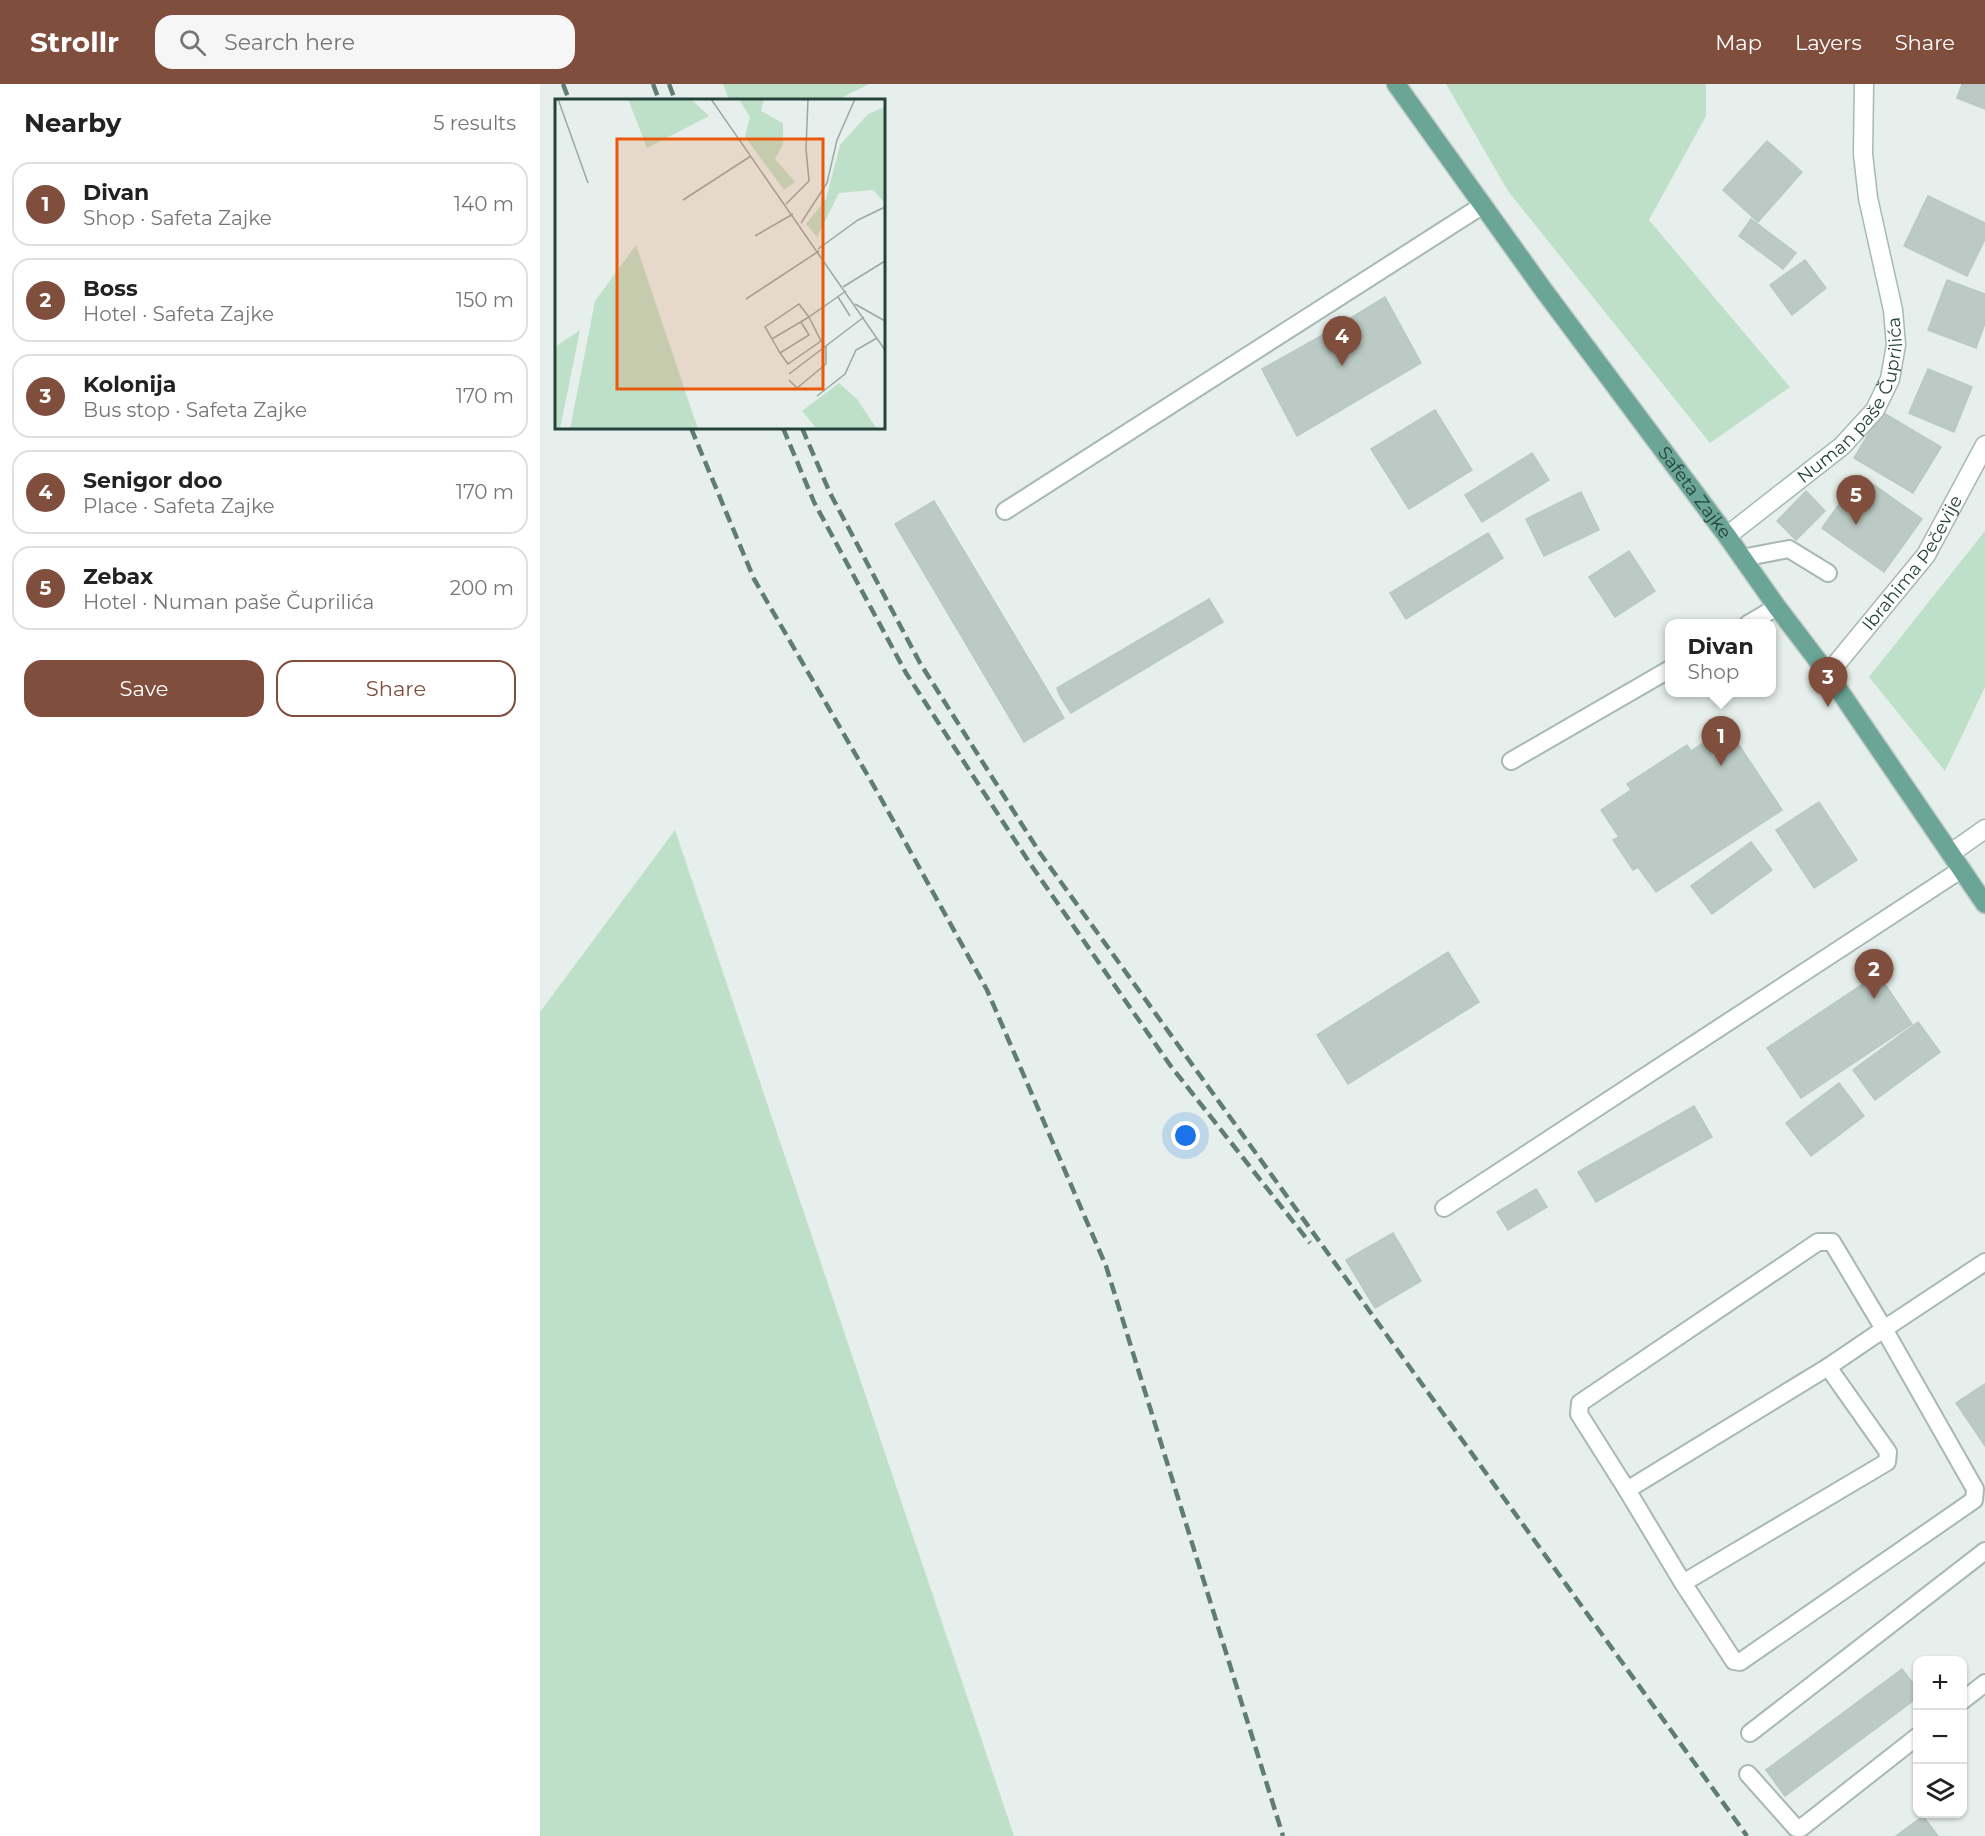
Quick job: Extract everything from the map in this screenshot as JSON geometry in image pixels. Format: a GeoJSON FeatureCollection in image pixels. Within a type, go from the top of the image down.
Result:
{"type":"FeatureCollection","features":[{"type":"Feature","properties":{"kind":"main road","name":"Safeta Zajke"},"geometry":{"type":"LineString","coordinates":[[1396,84],[1828,674],[1985,904]]}},
{"type":"Feature","properties":{"kind":"street","name":"Numan paše Čuprilića"},"geometry":{"type":"LineString","coordinates":[[1727,536],[1842,446],[1875,411],[1890,379],[1896,345],[1893,310],[1868,198],[1863,153],[1864,84]]}},
{"type":"Feature","properties":{"kind":"street","name":"Ibrahima Pečevije"},"geometry":{"type":"LineString","coordinates":[[1828,674],[1926,555],[1985,445]]}},
{"type":"Feature","properties":{"kind":"street"},"geometry":{"type":"LineString","coordinates":[[1951,853],[1985,829]]}},
{"type":"Feature","properties":{"kind":"lane"},"geometry":{"type":"LineString","coordinates":[[1005,511],[1483,205]]}},
{"type":"Feature","properties":{"kind":"lane"},"geometry":{"type":"LineString","coordinates":[[1742,558],[1789,549],[1828,573]]}},
{"type":"Feature","properties":{"kind":"lane"},"geometry":{"type":"LineString","coordinates":[[1757,619],[1777,607]]}},
{"type":"Feature","properties":{"kind":"lane"},"geometry":{"type":"LineString","coordinates":[[1511,761],[1665,672]]}},
{"type":"Feature","properties":{"kind":"lane"},"geometry":{"type":"LineString","coordinates":[[1444,1208],[1962,869]]}},
{"type":"Feature","properties":{"kind":"lane"},"geometry":{"type":"LineString","coordinates":[[1818,1242],[1832,1242],[1975,1489],[1974,1500],[1740,1662],[1734,1661],[1683,1583],[1627,1490],[1579,1414],[1580,1403],[1818,1242]]}},
{"type":"Feature","properties":{"kind":"lane"},"geometry":{"type":"LineString","coordinates":[[1627,1490],[1828,1367],[1985,1262]]}},
{"type":"Feature","properties":{"kind":"lane"},"geometry":{"type":"LineString","coordinates":[[1683,1583],[1887,1461],[1888,1452],[1828,1367]]}},
{"type":"Feature","properties":{"kind":"lane"},"geometry":{"type":"LineString","coordinates":[[1750,1733],[1985,1551]]}},
{"type":"Feature","properties":{"kind":"lane"},"geometry":{"type":"LineString","coordinates":[[1967,1697],[1985,1683]]}},
{"type":"Feature","properties":{"kind":"lane"},"geometry":{"type":"LineString","coordinates":[[1748,1774],[1796,1828],[1801,1828],[1913,1739]]}},
{"type":"Feature","properties":{"kind":"green space"},"geometry":{"type":"Polygon","coordinates":[[[723,84],[869,84],[839,99],[729,99],[723,84]]]}},
{"type":"Feature","properties":{"kind":"green space"},"geometry":{"type":"Polygon","coordinates":[[[1446,84],[1706,84],[1706,116],[1649,220],[1790,387],[1710,443],[1508,191],[1446,84]]]}},
{"type":"Feature","properties":{"kind":"green space"},"geometry":{"type":"Polygon","coordinates":[[[1985,531],[1985,687],[1945,771],[1869,677],[1985,531]]]}},
{"type":"Feature","properties":{"kind":"green space"},"geometry":{"type":"Polygon","coordinates":[[[675,830],[1014,1836],[540,1836],[540,1012],[675,830]]]}},
{"type":"Feature","properties":{"kind":"building"},"geometry":{"type":"Polygon","coordinates":[[[1962,84],[1985,84],[1985,109],[1957,98],[1962,84]]]}},
{"type":"Feature","properties":{"kind":"building"},"geometry":{"type":"Polygon","coordinates":[[[1767,141],[1802,172],[1758,222],[1723,190],[1767,141]]]}},
{"type":"Feature","properties":{"kind":"building"},"geometry":{"type":"Polygon","coordinates":[[[1928,196],[1985,223],[1985,239],[1967,276],[1904,246],[1928,196]]]}},
{"type":"Feature","properties":{"kind":"building"},"geometry":{"type":"Polygon","coordinates":[[[1751,219],[1796,253],[1783,269],[1739,236],[1751,219]]]}},
{"type":"Feature","properties":{"kind":"building"},"geometry":{"type":"Polygon","coordinates":[[[1805,260],[1826,288],[1792,315],[1770,285],[1805,260]]]}},
{"type":"Feature","properties":{"kind":"building"},"geometry":{"type":"Polygon","coordinates":[[[1947,280],[1985,294],[1985,323],[1976,348],[1928,330],[1947,280]]]}},
{"type":"Feature","properties":{"kind":"building"},"geometry":{"type":"Polygon","coordinates":[[[1385,297],[1421,363],[1297,436],[1262,369],[1385,297]]]}},
{"type":"Feature","properties":{"kind":"building"},"geometry":{"type":"Polygon","coordinates":[[[1928,369],[1972,387],[1954,432],[1909,413],[1928,369]]]}},
{"type":"Feature","properties":{"kind":"building"},"geometry":{"type":"Polygon","coordinates":[[[1435,410],[1472,470],[1409,509],[1371,449],[1435,410]]]}},
{"type":"Feature","properties":{"kind":"building"},"geometry":{"type":"Polygon","coordinates":[[[1882,412],[1941,447],[1913,493],[1854,458],[1882,412]]]}},
{"type":"Feature","properties":{"kind":"building"},"geometry":{"type":"Polygon","coordinates":[[[1532,453],[1549,480],[1482,522],[1465,495],[1532,453]]]}},
{"type":"Feature","properties":{"kind":"building"},"geometry":{"type":"Polygon","coordinates":[[[1860,475],[1922,519],[1884,572],[1822,528],[1860,475]]]}},
{"type":"Feature","properties":{"kind":"building"},"geometry":{"type":"Polygon","coordinates":[[[1806,491],[1825,511],[1796,540],[1777,521],[1806,491]]]}},
{"type":"Feature","properties":{"kind":"building"},"geometry":{"type":"Polygon","coordinates":[[[1581,492],[1599,530],[1544,556],[1526,519],[1581,492]]]}},
{"type":"Feature","properties":{"kind":"building"},"geometry":{"type":"Polygon","coordinates":[[[934,501],[1064,718],[1024,742],[895,524],[934,501]]]}},
{"type":"Feature","properties":{"kind":"building"},"geometry":{"type":"Polygon","coordinates":[[[1488,533],[1503,558],[1406,619],[1390,593],[1488,533]]]}},
{"type":"Feature","properties":{"kind":"building"},"geometry":{"type":"Polygon","coordinates":[[[1629,551],[1655,591],[1615,617],[1589,577],[1629,551]]]}},
{"type":"Feature","properties":{"kind":"building"},"geometry":{"type":"Polygon","coordinates":[[[1209,599],[1223,622],[1071,713],[1057,688],[1209,599]]]}},
{"type":"Feature","properties":{"kind":"building"},"geometry":{"type":"Polygon","coordinates":[[[1727,727],[1782,810],[1656,892],[1638,867],[1633,870],[1613,840],[1619,837],[1601,810],[1631,790],[1627,784],[1687,745],[1691,751],[1727,727]]]}},
{"type":"Feature","properties":{"kind":"building"},"geometry":{"type":"Polygon","coordinates":[[[1819,802],[1857,860],[1814,888],[1776,830],[1819,802]]]}},
{"type":"Feature","properties":{"kind":"building"},"geometry":{"type":"Polygon","coordinates":[[[1751,842],[1772,870],[1712,914],[1691,886],[1751,842]]]}},
{"type":"Feature","properties":{"kind":"building"},"geometry":{"type":"Polygon","coordinates":[[[1448,952],[1479,1002],[1348,1084],[1317,1035],[1448,952]]]}},
{"type":"Feature","properties":{"kind":"building"},"geometry":{"type":"Polygon","coordinates":[[[1878,974],[1912,1024],[1801,1098],[1767,1048],[1878,974]]]}},
{"type":"Feature","properties":{"kind":"building"},"geometry":{"type":"Polygon","coordinates":[[[1918,1022],[1940,1052],[1875,1100],[1853,1070],[1918,1022]]]}},
{"type":"Feature","properties":{"kind":"building"},"geometry":{"type":"Polygon","coordinates":[[[1839,1083],[1864,1116],[1811,1156],[1786,1123],[1839,1083]]]}},
{"type":"Feature","properties":{"kind":"building"},"geometry":{"type":"Polygon","coordinates":[[[1694,1106],[1712,1137],[1596,1202],[1578,1172],[1694,1106]]]}},
{"type":"Feature","properties":{"kind":"building"},"geometry":{"type":"Polygon","coordinates":[[[1536,1189],[1547,1207],[1508,1230],[1497,1212],[1536,1189]]]}},
{"type":"Feature","properties":{"kind":"building"},"geometry":{"type":"Polygon","coordinates":[[[1393,1233],[1421,1281],[1375,1308],[1346,1260],[1393,1233]]]}},
{"type":"Feature","properties":{"kind":"building"},"geometry":{"type":"Polygon","coordinates":[[[1985,1384],[1985,1446],[1956,1403],[1985,1384]]]}},
{"type":"Feature","properties":{"kind":"building"},"geometry":{"type":"Polygon","coordinates":[[[1902,1669],[1913,1683],[1913,1701],[1785,1796],[1766,1770],[1902,1669]]]}},
{"type":"Feature","properties":{"kind":"building"},"geometry":{"type":"Polygon","coordinates":[[[1920,1818],[1924,1818],[1938,1836],[1896,1836],[1920,1818]]]}},
{"type":"Feature","properties":{"kind":"railway"},"geometry":{"type":"LineString","coordinates":[[563,84],[569,99]]}},
{"type":"Feature","properties":{"kind":"railway"},"geometry":{"type":"LineString","coordinates":[[653,84],[659,99]]}},
{"type":"Feature","properties":{"kind":"railway"},"geometry":{"type":"LineString","coordinates":[[669,84],[675,99]]}},
{"type":"Feature","properties":{"kind":"railway"},"geometry":{"type":"LineString","coordinates":[[691,429],[754,579],[879,795],[987,990],[1106,1266],[1283,1836]]}},
{"type":"Feature","properties":{"kind":"railway"},"geometry":{"type":"LineString","coordinates":[[783,429],[814,502],[906,673],[1031,865],[1170,1065],[1310,1243]]}},
{"type":"Feature","properties":{"kind":"railway"},"geometry":{"type":"LineString","coordinates":[[802,429],[830,493],[920,663],[1040,853],[1747,1836]]}},
{"type":"Feature","properties":{"kind":"place","name":"Senigor doo"},"geometry":{"type":"Point","coordinates":[1342,366]}},
{"type":"Feature","properties":{"kind":"place","name":"Zebax"},"geometry":{"type":"Point","coordinates":[1856,525]}},
{"type":"Feature","properties":{"kind":"place","name":"Kolonija"},"geometry":{"type":"Point","coordinates":[1828,707]}},
{"type":"Feature","properties":{"kind":"place","name":"Divan"},"geometry":{"type":"Point","coordinates":[1721,766]}},
{"type":"Feature","properties":{"kind":"place","name":"Boss"},"geometry":{"type":"Point","coordinates":[1874,999]}}]}
